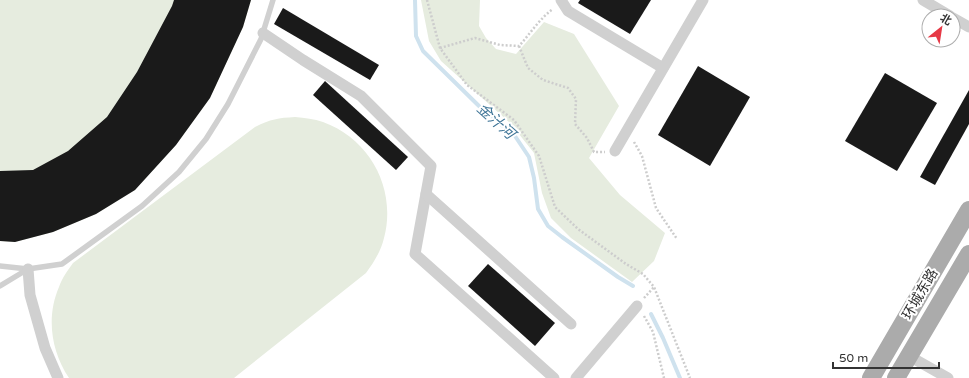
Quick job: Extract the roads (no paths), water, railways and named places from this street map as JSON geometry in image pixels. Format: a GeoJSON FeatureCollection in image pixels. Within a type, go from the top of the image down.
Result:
{"type":"FeatureCollection","features":[{"type":"Feature","properties":{"kind":"main road","name":"环城东路"},"geometry":{"type":"LineString","coordinates":[[871,378],[969,210]]}},
{"type":"Feature","properties":{"kind":"main road","name":"环城东路"},"geometry":{"type":"LineString","coordinates":[[896,378],[969,254]]}},
{"type":"Feature","properties":{"kind":"street"},"geometry":{"type":"LineString","coordinates":[[615,151],[703,0]]}},
{"type":"Feature","properties":{"kind":"street"},"geometry":{"type":"LineString","coordinates":[[923,0],[936,8]]}},
{"type":"Feature","properties":{"kind":"street"},"geometry":{"type":"LineString","coordinates":[[562,1],[568,11],[663,68]]}},
{"type":"Feature","properties":{"kind":"street"},"geometry":{"type":"LineString","coordinates":[[263,33],[303,60],[362,96],[431,166],[416,254],[554,378]]}},
{"type":"Feature","properties":{"kind":"street"},"geometry":{"type":"LineString","coordinates":[[426,194],[571,324]]}},
{"type":"Feature","properties":{"kind":"street"},"geometry":{"type":"LineString","coordinates":[[28,269],[30,294],[45,348],[58,378]]}},
{"type":"Feature","properties":{"kind":"street"},"geometry":{"type":"LineString","coordinates":[[576,378],[637,306]]}},
{"type":"Feature","properties":{"kind":"street"},"geometry":{"type":"LineString","coordinates":[[909,356],[948,378]]}},
{"type":"Feature","properties":{"kind":"lane"},"geometry":{"type":"LineString","coordinates":[[0,266],[28,269],[62,264],[142,206],[179,172],[206,139],[228,104],[261,39],[273,0]]}},
{"type":"Feature","properties":{"kind":"lane"},"geometry":{"type":"LineString","coordinates":[[0,286],[28,269]]}},
{"type":"Feature","properties":{"kind":"waterway","name":"金汁河"},"geometry":{"type":"LineString","coordinates":[[415,0],[416,36],[423,51],[479,106],[515,136],[529,157],[534,178],[538,209],[548,226],[618,277],[633,286]]}},
{"type":"Feature","properties":{"kind":"waterway","name":"金汁河"},"geometry":{"type":"LineString","coordinates":[[651,314],[680,378]]}}]}
